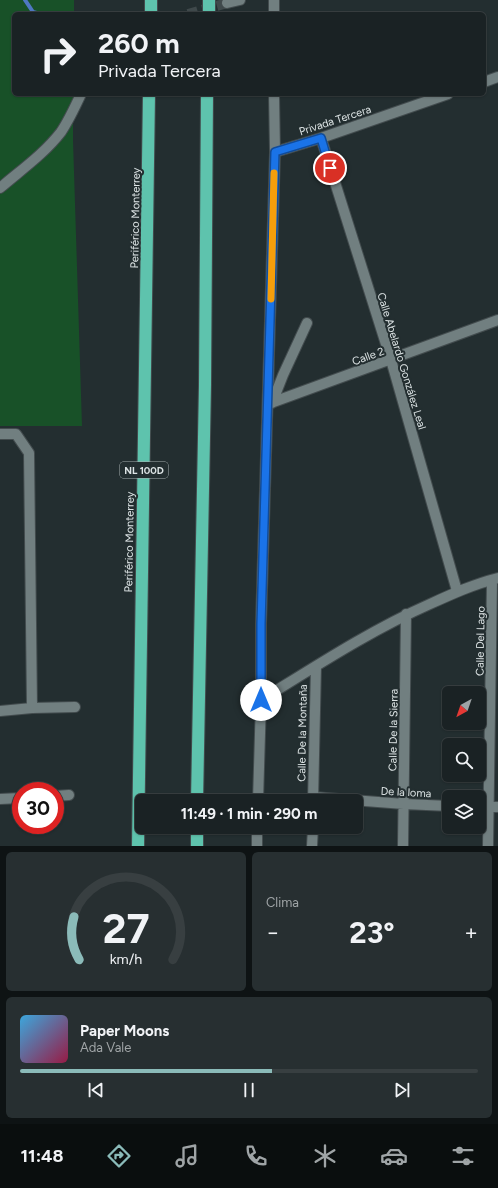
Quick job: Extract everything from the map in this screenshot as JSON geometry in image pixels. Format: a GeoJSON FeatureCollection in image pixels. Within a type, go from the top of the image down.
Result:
{"type":"FeatureCollection","features":[{"type":"Feature","properties":{"kind":"highway"},"geometry":{"type":"LineString","coordinates":[[150,12],[151,0]]}},
{"type":"Feature","properties":{"kind":"highway"},"geometry":{"type":"LineString","coordinates":[[209,0],[209,12]]}},
{"type":"Feature","properties":{"kind":"highway","name":"Periférico Monterrey"},"geometry":{"type":"LineString","coordinates":[[138,846],[149,96]]}},
{"type":"Feature","properties":{"kind":"highway"},"geometry":{"type":"LineString","coordinates":[[197,794],[204,393],[207,96]]}},
{"type":"Feature","properties":{"kind":"highway"},"geometry":{"type":"LineString","coordinates":[[197,834],[197,846]]}},
{"type":"Feature","properties":{"kind":"street"},"geometry":{"type":"LineString","coordinates":[[227,3],[240,0]]}},
{"type":"Feature","properties":{"kind":"street"},"geometry":{"type":"LineString","coordinates":[[274,0],[274,12]]}},
{"type":"Feature","properties":{"kind":"street"},"geometry":{"type":"LineString","coordinates":[[486,81],[498,77]]}},
{"type":"Feature","properties":{"kind":"street"},"geometry":{"type":"LineString","coordinates":[[0,188],[41,153],[60,132],[81,96]]}},
{"type":"Feature","properties":{"kind":"street"},"geometry":{"type":"LineString","coordinates":[[258,794],[261,700],[261,624],[270,403],[275,152],[274,96]]}},
{"type":"Feature","properties":{"kind":"street","name":"Privada Tercera"},"geometry":{"type":"LineString","coordinates":[[275,152],[321,138],[442,96]]}},
{"type":"Feature","properties":{"kind":"street","name":"Calle Abelardo González Leal"},"geometry":{"type":"LineString","coordinates":[[321,138],[391,360],[457,592]]}},
{"type":"Feature","properties":{"kind":"street","name":"Calle 2"},"geometry":{"type":"LineString","coordinates":[[270,403],[498,320]]}},
{"type":"Feature","properties":{"kind":"street"},"geometry":{"type":"LineString","coordinates":[[270,403],[308,323]]}},
{"type":"Feature","properties":{"kind":"street"},"geometry":{"type":"LineString","coordinates":[[0,434],[16,434],[29,453],[32,708]]}},
{"type":"Feature","properties":{"kind":"street"},"geometry":{"type":"LineString","coordinates":[[261,700],[380,628],[406,614],[457,592],[495,579]]}},
{"type":"Feature","properties":{"kind":"street","name":"Calle Del Lago"},"geometry":{"type":"LineString","coordinates":[[488,846],[494,807],[495,579]]}},
{"type":"Feature","properties":{"kind":"street","name":"Calle De la Sierra"},"geometry":{"type":"LineString","coordinates":[[403,846],[406,614]]}},
{"type":"Feature","properties":{"kind":"street","name":"Calle De la Montaña"},"geometry":{"type":"LineString","coordinates":[[313,794],[316,666]]}},
{"type":"Feature","properties":{"kind":"street"},"geometry":{"type":"LineString","coordinates":[[0,711],[32,708],[75,707]]}},
{"type":"Feature","properties":{"kind":"street"},"geometry":{"type":"LineString","coordinates":[[64,795],[69,795]]}},
{"type":"Feature","properties":{"kind":"street"},"geometry":{"type":"LineString","coordinates":[[0,798],[12,798]]}},
{"type":"Feature","properties":{"kind":"street","name":"De la loma"},"geometry":{"type":"LineString","coordinates":[[363,802],[442,806]]}},
{"type":"Feature","properties":{"kind":"street"},"geometry":{"type":"LineString","coordinates":[[257,834],[257,846]]}},
{"type":"Feature","properties":{"kind":"street"},"geometry":{"type":"LineString","coordinates":[[312,846],[313,834]]}},
{"type":"Feature","properties":{"kind":"green space"},"geometry":{"type":"Polygon","coordinates":[[[0,0],[74,0],[74,12],[12,12],[12,96],[73,96],[82,426],[0,426],[0,0]]]}},
{"type":"Feature","properties":{"kind":"waterway"},"geometry":{"type":"LineString","coordinates":[[25,0],[33,12]]}},
{"type":"Feature","properties":{"kind":"tunnel"},"geometry":{"type":"LineString","coordinates":[[195,12],[227,3]]}},
{"type":"Feature","properties":{"kind":"slow traffic"},"geometry":{"type":"LineString","coordinates":[[271,299],[274,173]]}},
{"type":"Feature","properties":{"kind":"route"},"geometry":{"type":"LineString","coordinates":[[261,700],[261,624],[275,152],[321,138],[330,168]]}}]}
